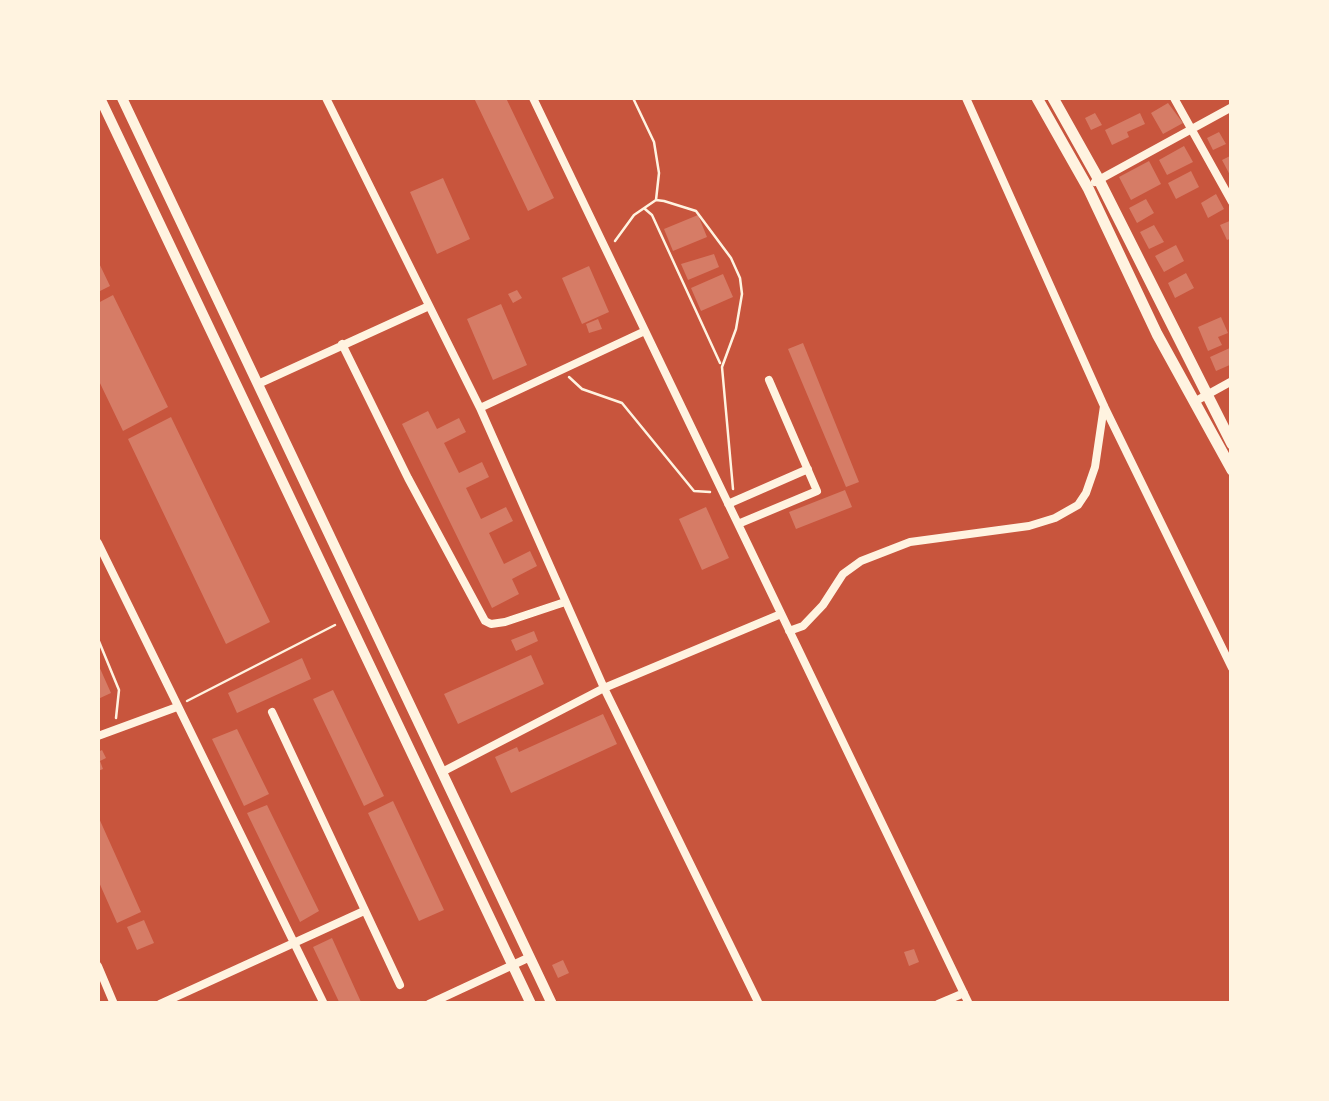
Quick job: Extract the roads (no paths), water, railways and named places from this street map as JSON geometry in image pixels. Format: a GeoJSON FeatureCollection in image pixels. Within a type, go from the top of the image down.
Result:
{"type":"FeatureCollection","features":[{"type":"Feature","properties":{"kind":"main road"},"geometry":{"type":"LineString","coordinates":[[1037,98],[1088,188],[1157,334],[1232,444]]}},
{"type":"Feature","properties":{"kind":"main road"},"geometry":{"type":"LineString","coordinates":[[1053,98],[1099,180],[1232,470]]}},
{"type":"Feature","properties":{"kind":"street"},"geometry":{"type":"LineString","coordinates":[[100,98],[531,1004]]}},
{"type":"Feature","properties":{"kind":"street"},"geometry":{"type":"LineString","coordinates":[[122,98],[552,1004]]}},
{"type":"Feature","properties":{"kind":"street"},"geometry":{"type":"LineString","coordinates":[[326,98],[480,408],[604,688],[759,1004]]}},
{"type":"Feature","properties":{"kind":"street"},"geometry":{"type":"LineString","coordinates":[[533,98],[721,489],[731,502],[738,524],[969,1004]]}},
{"type":"Feature","properties":{"kind":"street"},"geometry":{"type":"LineString","coordinates":[[966,98],[1104,406],[1232,668]]}},
{"type":"Feature","properties":{"kind":"street"},"geometry":{"type":"LineString","coordinates":[[1174,98],[1232,202]]}},
{"type":"Feature","properties":{"kind":"street"},"geometry":{"type":"LineString","coordinates":[[1088,188],[1232,108]]}},
{"type":"Feature","properties":{"kind":"street"},"geometry":{"type":"LineString","coordinates":[[258,384],[429,306]]}},
{"type":"Feature","properties":{"kind":"street"},"geometry":{"type":"LineString","coordinates":[[480,408],[646,330]]}},
{"type":"Feature","properties":{"kind":"street"},"geometry":{"type":"LineString","coordinates":[[342,344],[485,621],[491,624],[518,619],[565,602]]}},
{"type":"Feature","properties":{"kind":"street"},"geometry":{"type":"LineString","coordinates":[[738,524],[817,490],[769,380]]}},
{"type":"Feature","properties":{"kind":"street"},"geometry":{"type":"LineString","coordinates":[[1200,399],[1232,381]]}},
{"type":"Feature","properties":{"kind":"street"},"geometry":{"type":"LineString","coordinates":[[790,631],[803,626],[823,606],[843,574],[861,561],[910,542],[1029,526],[1078,505],[1095,468],[1104,406]]}},
{"type":"Feature","properties":{"kind":"street"},"geometry":{"type":"LineString","coordinates":[[731,502],[808,469]]}},
{"type":"Feature","properties":{"kind":"street"},"geometry":{"type":"LineString","coordinates":[[98,543],[324,1004]]}},
{"type":"Feature","properties":{"kind":"street"},"geometry":{"type":"LineString","coordinates":[[442,772],[604,688],[781,614]]}},
{"type":"Feature","properties":{"kind":"street"},"geometry":{"type":"LineString","coordinates":[[98,736],[177,706]]}},
{"type":"Feature","properties":{"kind":"street"},"geometry":{"type":"LineString","coordinates":[[272,712],[400,985]]}},
{"type":"Feature","properties":{"kind":"street"},"geometry":{"type":"LineString","coordinates":[[160,1004],[364,910]]}},
{"type":"Feature","properties":{"kind":"street"},"geometry":{"type":"LineString","coordinates":[[429,1004],[530,958]]}},
{"type":"Feature","properties":{"kind":"street"},"geometry":{"type":"LineString","coordinates":[[98,966],[114,1004]]}},
{"type":"Feature","properties":{"kind":"street"},"geometry":{"type":"LineString","coordinates":[[938,1004],[964,993]]}}]}
